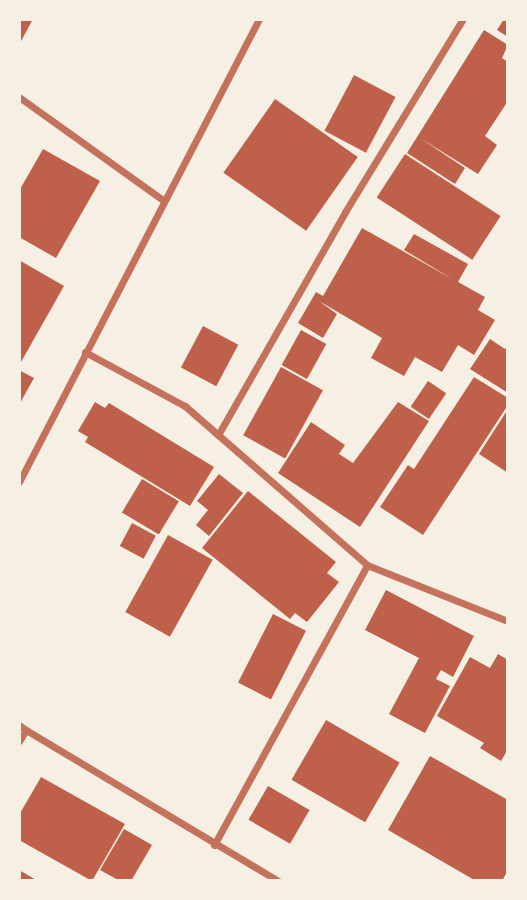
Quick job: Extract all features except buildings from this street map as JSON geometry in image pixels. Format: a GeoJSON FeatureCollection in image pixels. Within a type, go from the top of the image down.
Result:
{"type":"FeatureCollection","features":[{"type":"Feature","properties":{"kind":"street"},"geometry":{"type":"LineString","coordinates":[[19,482],[259,19]]}},
{"type":"Feature","properties":{"kind":"street"},"geometry":{"type":"LineString","coordinates":[[218,435],[345,212],[463,19]]}},
{"type":"Feature","properties":{"kind":"street"},"geometry":{"type":"LineString","coordinates":[[19,96],[164,201]]}},
{"type":"Feature","properties":{"kind":"street"},"geometry":{"type":"LineString","coordinates":[[85,352],[185,406],[367,565],[508,621]]}},
{"type":"Feature","properties":{"kind":"street"},"geometry":{"type":"LineString","coordinates":[[214,845],[367,565]]}},
{"type":"Feature","properties":{"kind":"street"},"geometry":{"type":"LineString","coordinates":[[19,741],[23,728],[278,881]]}}]}
